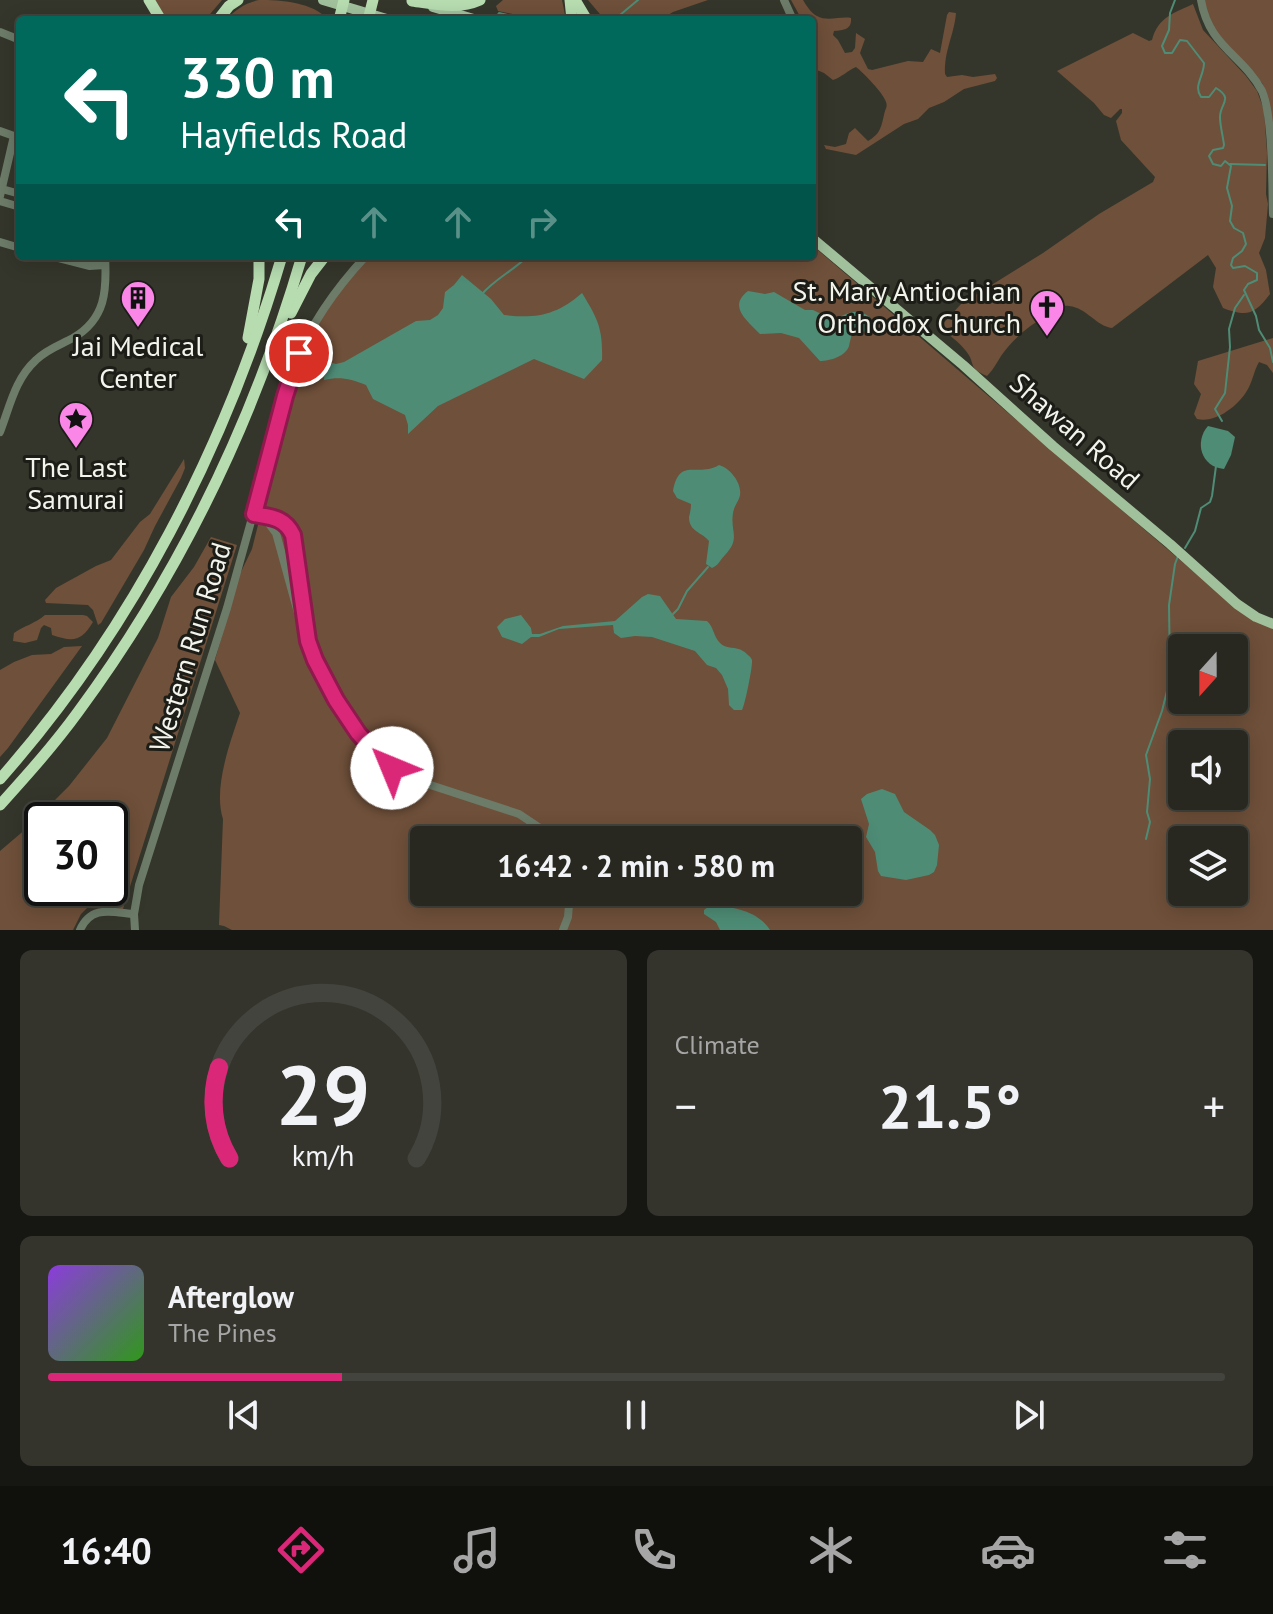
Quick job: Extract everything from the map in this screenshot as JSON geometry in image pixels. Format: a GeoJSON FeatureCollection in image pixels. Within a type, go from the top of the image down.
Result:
{"type":"FeatureCollection","features":[{"type":"Feature","properties":{"kind":"highway"},"geometry":{"type":"LineString","coordinates":[[221,16],[238,0]]}},
{"type":"Feature","properties":{"kind":"highway"},"geometry":{"type":"LineString","coordinates":[[411,0],[457,6],[480,0]]}},
{"type":"Feature","properties":{"kind":"highway"},"geometry":{"type":"LineString","coordinates":[[241,376],[238,371],[254,309],[259,260]]}},
{"type":"Feature","properties":{"kind":"highway"},"geometry":{"type":"LineString","coordinates":[[0,779],[63,699],[129,602],[191,490],[241,376],[281,260]]}},
{"type":"Feature","properties":{"kind":"highway"},"geometry":{"type":"LineString","coordinates":[[271,352],[301,260]]}},
{"type":"Feature","properties":{"kind":"highway"},"geometry":{"type":"LineString","coordinates":[[0,805],[78,712],[164,581],[222,471],[271,352],[302,290],[322,260]]}},
{"type":"Feature","properties":{"kind":"main road"},"geometry":{"type":"LineString","coordinates":[[323,0],[377,16]]}},
{"type":"Feature","properties":{"kind":"main road"},"geometry":{"type":"LineString","coordinates":[[411,0],[464,16]]}},
{"type":"Feature","properties":{"kind":"main road","name":"Shawan Road"},"geometry":{"type":"LineString","coordinates":[[816,241],[1237,604],[1273,624]]}},
{"type":"Feature","properties":{"kind":"street"},"geometry":{"type":"LineString","coordinates":[[1201,0],[1210,29],[1253,77],[1266,101],[1273,214]]}},
{"type":"Feature","properties":{"kind":"street"},"geometry":{"type":"LineString","coordinates":[[1,196],[16,137]]}},
{"type":"Feature","properties":{"kind":"street"},"geometry":{"type":"LineString","coordinates":[[0,432],[17,386],[29,367],[46,352],[84,331],[97,316],[104,294],[105,261],[89,266],[66,260]]}},
{"type":"Feature","properties":{"kind":"street","name":"Western Run Road"},"geometry":{"type":"LineString","coordinates":[[135,930],[134,914],[144,866],[227,608],[299,353],[339,287],[363,260]]}},
{"type":"Feature","properties":{"kind":"street"},"geometry":{"type":"LineString","coordinates":[[254,514],[280,520],[293,535],[308,641]]}},
{"type":"Feature","properties":{"kind":"street"},"geometry":{"type":"LineString","coordinates":[[254,514],[267,521],[276,533],[308,641],[323,677],[358,733],[380,758],[409,778],[519,814],[537,826]]}},
{"type":"Feature","properties":{"kind":"street"},"geometry":{"type":"LineString","coordinates":[[563,930],[569,906]]}},
{"type":"Feature","properties":{"kind":"street"},"geometry":{"type":"LineString","coordinates":[[80,930],[85,920],[98,912],[134,914]]}},
{"type":"Feature","properties":{"kind":"shaded area"},"geometry":{"type":"Polygon","coordinates":[[[155,0],[222,0],[208,16],[165,16],[155,0]]]}},
{"type":"Feature","properties":{"kind":"shaded area"},"geometry":{"type":"Polygon","coordinates":[[[259,0],[286,2],[306,6],[324,16],[230,16],[259,0]]]}},
{"type":"Feature","properties":{"kind":"shaded area"},"geometry":{"type":"Polygon","coordinates":[[[503,0],[562,0],[565,15],[522,16],[498,11],[496,6],[503,0]]]}},
{"type":"Feature","properties":{"kind":"shaded area"},"geometry":{"type":"Polygon","coordinates":[[[588,0],[708,0],[666,16],[602,16],[588,0]]]}},
{"type":"Feature","properties":{"kind":"shaded area"},"geometry":{"type":"Polygon","coordinates":[[[791,0],[803,0],[821,18],[851,18],[848,27],[834,31],[833,35],[845,53],[855,48],[856,33],[865,39],[860,53],[868,69],[872,70],[908,61],[923,62],[931,49],[940,53],[947,15],[949,12],[956,13],[945,74],[947,77],[973,77],[995,74],[997,78],[964,89],[929,108],[918,119],[904,124],[856,155],[826,149],[824,145],[835,147],[846,144],[849,133],[855,128],[868,141],[878,133],[887,104],[856,67],[833,80],[816,70],[816,16],[800,16],[791,0]]]}},
{"type":"Feature","properties":{"kind":"shaded area"},"geometry":{"type":"Polygon","coordinates":[[[1204,0],[1273,0],[1273,141],[1262,83],[1212,27],[1204,0]]]}},
{"type":"Feature","properties":{"kind":"shaded area"},"geometry":{"type":"Polygon","coordinates":[[[1193,4],[1203,30],[1246,76],[1257,91],[1264,110],[1268,204],[1265,238],[1259,253],[1270,294],[1250,312],[1238,313],[1223,308],[1213,287],[1216,268],[1208,255],[1112,328],[1075,307],[1060,307],[1016,338],[987,376],[981,373],[974,368],[963,348],[940,327],[961,304],[1153,182],[1155,177],[1121,140],[1116,121],[1122,109],[1111,118],[1104,115],[1057,71],[1133,33],[1152,40],[1163,21],[1193,4]]]}},
{"type":"Feature","properties":{"kind":"shaded area"},"geometry":{"type":"Polygon","coordinates":[[[816,248],[1235,607],[1273,627],[1273,930],[232,930],[219,925],[223,819],[221,780],[240,713],[215,660],[239,576],[252,549],[260,506],[299,359],[304,360],[312,335],[330,304],[367,260],[816,260],[816,248]]]}},
{"type":"Feature","properties":{"kind":"shaded area"},"geometry":{"type":"Polygon","coordinates":[[[462,275],[491,299],[504,315],[546,314],[582,293],[598,325],[602,360],[584,379],[534,359],[438,406],[408,434],[405,415],[373,399],[366,385],[345,379],[324,380],[325,361],[336,364],[344,362],[416,321],[430,320],[438,315],[443,308],[445,292],[462,275]]]}},
{"type":"Feature","properties":{"kind":"shaded area"},"geometry":{"type":"Polygon","coordinates":[[[748,291],[774,292],[805,310],[813,310],[834,320],[850,313],[862,313],[871,320],[871,327],[868,332],[852,333],[847,350],[841,355],[820,361],[799,338],[781,333],[760,334],[739,308],[742,297],[748,291]]]}},
{"type":"Feature","properties":{"kind":"shaded area"},"geometry":{"type":"Polygon","coordinates":[[[1273,338],[1273,373],[1267,365],[1259,362],[1249,387],[1234,406],[1220,416],[1197,419],[1194,414],[1201,394],[1194,384],[1198,361],[1273,338]]]}},
{"type":"Feature","properties":{"kind":"shaded area"},"geometry":{"type":"Polygon","coordinates":[[[1208,426],[1228,431],[1235,437],[1224,469],[1210,464],[1202,453],[1201,439],[1208,426]]]}},
{"type":"Feature","properties":{"kind":"shaded area"},"geometry":{"type":"Polygon","coordinates":[[[184,459],[181,478],[101,623],[98,625],[88,605],[46,603],[45,600],[56,588],[111,560],[140,522],[150,514],[184,459]]]}},
{"type":"Feature","properties":{"kind":"shaded area"},"geometry":{"type":"Polygon","coordinates":[[[719,465],[734,477],[740,495],[732,520],[733,544],[712,568],[706,564],[709,541],[693,529],[690,522],[691,504],[677,498],[673,491],[676,480],[685,471],[719,465]]]}},
{"type":"Feature","properties":{"kind":"shaded area"},"geometry":{"type":"Polygon","coordinates":[[[211,537],[237,545],[128,893],[128,802],[53,802],[107,738],[158,638],[171,597],[194,567],[211,537]]]}},
{"type":"Feature","properties":{"kind":"shaded area"},"geometry":{"type":"Polygon","coordinates":[[[648,594],[660,596],[676,619],[707,621],[720,643],[740,650],[751,658],[742,710],[734,710],[729,705],[728,689],[722,675],[716,668],[707,665],[695,651],[652,637],[621,638],[614,633],[613,625],[559,629],[531,637],[522,644],[502,637],[497,627],[505,619],[521,615],[532,634],[563,626],[615,621],[648,594]]]}},
{"type":"Feature","properties":{"kind":"shaded area"},"geometry":{"type":"Polygon","coordinates":[[[45,615],[83,615],[93,622],[76,639],[52,635],[51,628],[44,625],[37,640],[25,643],[13,641],[14,633],[45,615]]]}},
{"type":"Feature","properties":{"kind":"shaded area"},"geometry":{"type":"Polygon","coordinates":[[[82,646],[0,757],[0,670],[32,655],[82,646]]]}},
{"type":"Feature","properties":{"kind":"shaded area"},"geometry":{"type":"Polygon","coordinates":[[[882,789],[895,794],[904,812],[935,835],[939,845],[937,865],[929,875],[906,880],[881,876],[878,871],[875,852],[866,837],[869,824],[861,799],[882,789]]]}},
{"type":"Feature","properties":{"kind":"shaded area"},"geometry":{"type":"Polygon","coordinates":[[[24,831],[24,906],[124,906],[123,909],[87,908],[73,930],[0,930],[0,851],[24,831]]]}},
{"type":"Feature","properties":{"kind":"shaded area"},"geometry":{"type":"Polygon","coordinates":[[[709,906],[737,909],[759,918],[770,930],[720,930],[716,922],[704,914],[709,906]]]}},
{"type":"Feature","properties":{"kind":"waterway"},"geometry":{"type":"LineString","coordinates":[[619,16],[638,0]]}},
{"type":"Feature","properties":{"kind":"waterway"},"geometry":{"type":"LineString","coordinates":[[1175,0],[1162,46],[1165,53],[1172,53],[1180,40],[1187,41],[1204,63],[1198,85],[1201,97],[1209,97],[1216,88],[1224,95],[1220,117],[1224,145],[1213,150],[1209,156],[1213,164],[1221,166],[1225,161],[1231,166],[1227,188],[1232,206],[1230,221],[1234,228],[1243,233],[1246,244],[1233,258],[1231,265],[1233,268],[1245,266],[1257,273],[1257,280],[1244,290],[1259,330],[1270,348],[1273,362]]}},
{"type":"Feature","properties":{"kind":"waterway"},"geometry":{"type":"LineString","coordinates":[[497,16],[499,13],[513,16]]}},
{"type":"Feature","properties":{"kind":"waterway"},"geometry":{"type":"LineString","coordinates":[[1230,164],[1265,165]]}},
{"type":"Feature","properties":{"kind":"waterway"},"geometry":{"type":"LineString","coordinates":[[482,294],[524,260]]}},
{"type":"Feature","properties":{"kind":"waterway"},"geometry":{"type":"LineString","coordinates":[[1222,421],[1215,409],[1225,393],[1229,329],[1235,308],[1244,295]]}},
{"type":"Feature","properties":{"kind":"waterway"},"geometry":{"type":"LineString","coordinates":[[303,371],[326,371]]}},
{"type":"Feature","properties":{"kind":"waterway"},"geometry":{"type":"LineString","coordinates":[[1185,548],[1195,531],[1201,508],[1210,502],[1216,466]]}},
{"type":"Feature","properties":{"kind":"waterway"},"geometry":{"type":"LineString","coordinates":[[1146,839],[1150,822],[1147,812],[1150,779],[1146,755],[1168,687],[1169,605],[1178,556]]}},
{"type":"Feature","properties":{"kind":"waterway"},"geometry":{"type":"LineString","coordinates":[[673,614],[687,591],[708,567]]}},
{"type":"Feature","properties":{"kind":"place","name":"Jai Medical Center"},"geometry":{"type":"Point","coordinates":[138,329]}},
{"type":"Feature","properties":{"kind":"place","name":"St. Mary Antiochian Orthodox Church"},"geometry":{"type":"Point","coordinates":[1047,338]}},
{"type":"Feature","properties":{"kind":"place","name":"The Last Samurai"},"geometry":{"type":"Point","coordinates":[76,450]}},
{"type":"Feature","properties":{"kind":"route"},"geometry":{"type":"LineString","coordinates":[[299,353],[254,514],[280,520],[290,529],[308,641],[315,660],[358,733],[392,768]]}}]}
